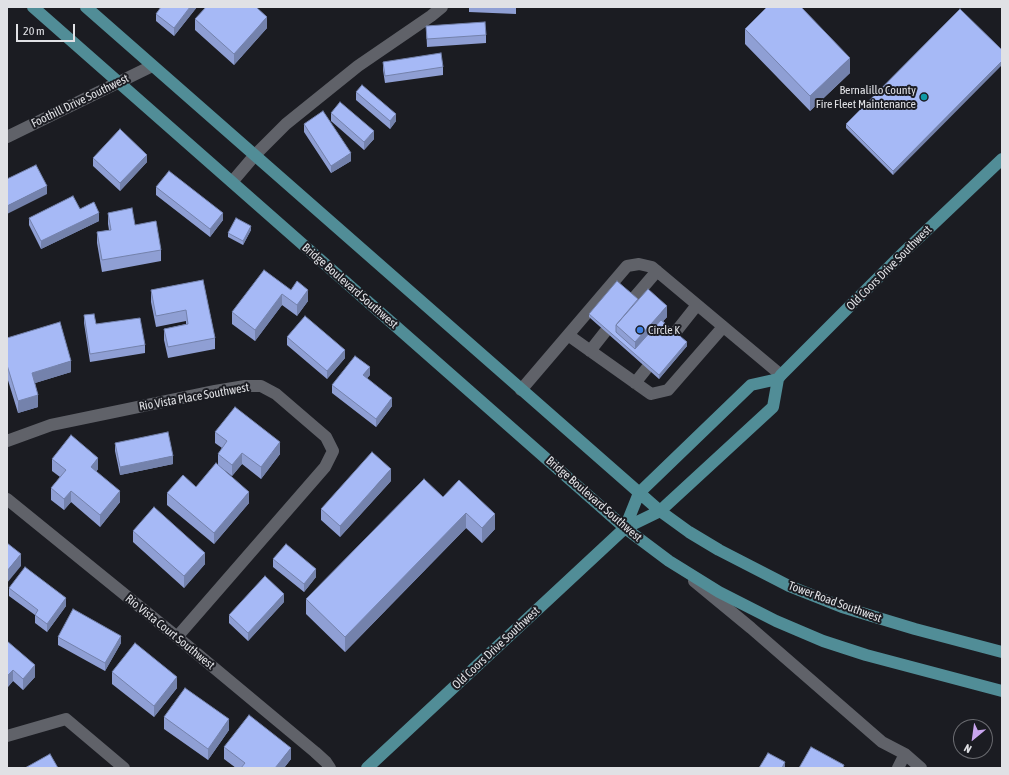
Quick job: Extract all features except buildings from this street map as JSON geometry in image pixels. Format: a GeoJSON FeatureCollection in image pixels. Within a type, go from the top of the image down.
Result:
{"type":"FeatureCollection","features":[{"type":"Feature","properties":{"kind":"main road","name":"Bridge Boulevard Southwest"},"geometry":{"type":"LineString","coordinates":[[34,7],[624,528],[670,561]]}},
{"type":"Feature","properties":{"kind":"main road"},"geometry":{"type":"LineString","coordinates":[[86,7],[660,512]]}},
{"type":"Feature","properties":{"kind":"main road","name":"Old Coors Drive Southwest"},"geometry":{"type":"LineString","coordinates":[[624,528],[639,493],[751,385],[780,377],[904,252],[1002,159]]}},
{"type":"Feature","properties":{"kind":"main road","name":"Old Coors Drive Southwest"},"geometry":{"type":"LineString","coordinates":[[367,768],[624,528],[660,512],[773,407],[780,377]]}},
{"type":"Feature","properties":{"kind":"main road","name":"Tower Road Southwest"},"geometry":{"type":"LineString","coordinates":[[660,512],[689,532],[720,550],[789,586],[842,607],[915,629],[1002,652]]}},
{"type":"Feature","properties":{"kind":"main road"},"geometry":{"type":"LineString","coordinates":[[670,561],[719,592],[776,621],[823,641],[866,655],[1002,691]]}},
{"type":"Feature","properties":{"kind":"street"},"geometry":{"type":"LineString","coordinates":[[232,182],[255,155],[286,124],[358,66],[442,7]]}},
{"type":"Feature","properties":{"kind":"street","name":"Foothill Drive Southwest"},"geometry":{"type":"LineString","coordinates":[[7,137],[152,66]]}},
{"type":"Feature","properties":{"kind":"street"},"geometry":{"type":"LineString","coordinates":[[522,390],[627,266],[639,264],[652,267],[657,271],[780,377]]}},
{"type":"Feature","properties":{"kind":"street"},"geometry":{"type":"LineString","coordinates":[[633,299],[657,271]]}},
{"type":"Feature","properties":{"kind":"street"},"geometry":{"type":"LineString","coordinates":[[674,334],[697,305]]}},
{"type":"Feature","properties":{"kind":"street"},"geometry":{"type":"LineString","coordinates":[[568,335],[651,394],[668,390],[723,327]]}},
{"type":"Feature","properties":{"kind":"street"},"geometry":{"type":"LineString","coordinates":[[590,351],[605,332]]}},
{"type":"Feature","properties":{"kind":"street"},"geometry":{"type":"LineString","coordinates":[[635,383],[647,368]]}},
{"type":"Feature","properties":{"kind":"street","name":"Rio Vista Place Southwest"},"geometry":{"type":"LineString","coordinates":[[7,441],[51,425],[245,386],[261,386],[276,394],[326,437],[333,451],[325,467],[177,636]]}},
{"type":"Feature","properties":{"kind":"street","name":"Rio Vista Court Southwest"},"geometry":{"type":"LineString","coordinates":[[7,499],[177,636],[315,752],[330,768]]}},
{"type":"Feature","properties":{"kind":"street"},"geometry":{"type":"LineString","coordinates":[[670,561],[751,628],[882,742],[905,754],[921,768]]}},
{"type":"Feature","properties":{"kind":"street"},"geometry":{"type":"LineString","coordinates":[[7,736],[66,719],[124,768]]}},
{"type":"Feature","properties":{"kind":"street"},"geometry":{"type":"LineString","coordinates":[[898,768],[905,754]]}},
{"type":"Feature","properties":{"kind":"place","name":"Bernalillo County Fire Fleet Maintenance"},"geometry":{"type":"Point","coordinates":[924,97]}},
{"type":"Feature","properties":{"kind":"place","name":"Circle K"},"geometry":{"type":"Point","coordinates":[640,330]}}]}
